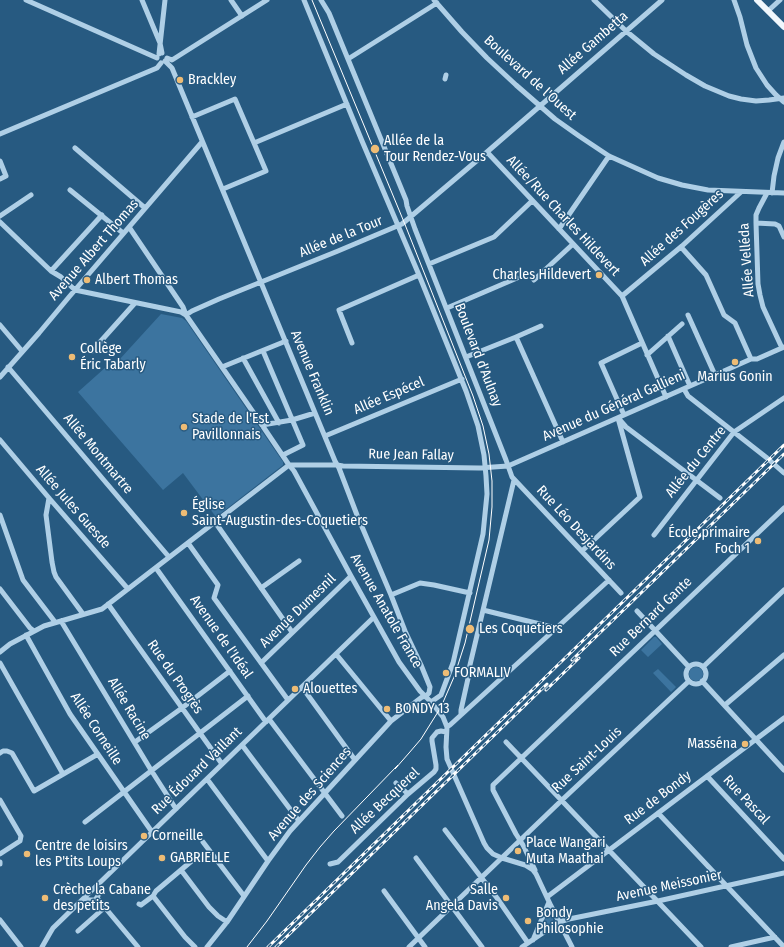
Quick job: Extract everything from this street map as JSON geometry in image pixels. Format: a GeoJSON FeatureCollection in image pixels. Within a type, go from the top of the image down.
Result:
{"type":"FeatureCollection","features":[{"type":"Feature","properties":{"kind":"main road"},"geometry":{"type":"LineString","coordinates":[[757,0],[784,27]]}},
{"type":"Feature","properties":{"kind":"street"},"geometry":{"type":"LineString","coordinates":[[0,134],[157,68],[164,61],[165,54],[159,55],[26,0]]}},
{"type":"Feature","properties":{"kind":"street"},"geometry":{"type":"LineString","coordinates":[[142,0],[160,43]]}},
{"type":"Feature","properties":{"kind":"street"},"geometry":{"type":"LineString","coordinates":[[171,0],[165,1],[159,62],[172,60],[267,0]]}},
{"type":"Feature","properties":{"kind":"street"},"geometry":{"type":"LineString","coordinates":[[231,0],[242,16]]}},
{"type":"Feature","properties":{"kind":"street","name":"Boulevard d'Aulnay"},"geometry":{"type":"LineString","coordinates":[[304,0],[462,379],[478,426],[484,456],[487,494],[483,534],[453,663],[441,694],[431,702]]}},
{"type":"Feature","properties":{"kind":"street","name":"Boulevard d'Aulnay"},"geometry":{"type":"LineString","coordinates":[[321,0],[329,13],[406,200],[406,206],[514,480]]}},
{"type":"Feature","properties":{"kind":"street"},"geometry":{"type":"LineString","coordinates":[[594,0],[626,31],[654,54],[686,75],[729,96],[748,100],[783,99]]}},
{"type":"Feature","properties":{"kind":"street","name":"Allée Gambetta"},"geometry":{"type":"LineString","coordinates":[[487,152],[662,0]]}},
{"type":"Feature","properties":{"kind":"street"},"geometry":{"type":"LineString","coordinates":[[734,0],[747,45],[756,68],[767,85],[783,99]]}},
{"type":"Feature","properties":{"kind":"street"},"geometry":{"type":"LineString","coordinates":[[768,11],[780,0]]}},
{"type":"Feature","properties":{"kind":"street"},"geometry":{"type":"LineString","coordinates":[[348,59],[435,2]]}},
{"type":"Feature","properties":{"kind":"street","name":"Boulevard de l'Ouest"},"geometry":{"type":"LineString","coordinates":[[435,2],[487,58],[539,106],[567,128],[609,156],[658,178],[682,185],[708,190],[784,193]]}},
{"type":"Feature","properties":{"kind":"street"},"geometry":{"type":"LineString","coordinates":[[152,24],[158,26],[162,23]]}},
{"type":"Feature","properties":{"kind":"street"},"geometry":{"type":"LineString","coordinates":[[172,60],[172,68]]}},
{"type":"Feature","properties":{"kind":"street","name":"Avenue Franklin"},"geometry":{"type":"LineString","coordinates":[[164,61],[172,68],[339,468],[405,631],[421,665],[430,687],[429,693],[426,696]]}},
{"type":"Feature","properties":{"kind":"street"},"geometry":{"type":"LineString","coordinates":[[192,117],[235,99],[254,143],[266,171],[223,189]]}},
{"type":"Feature","properties":{"kind":"street"},"geometry":{"type":"LineString","coordinates":[[254,143],[347,104]]}},
{"type":"Feature","properties":{"kind":"street","name":"Avenue Albert Thomas"},"geometry":{"type":"LineString","coordinates":[[2,375],[202,142]]}},
{"type":"Feature","properties":{"kind":"street","name":"Allée Velléda"},"geometry":{"type":"LineString","coordinates":[[783,346],[768,319],[760,295],[758,284],[756,222],[759,208],[769,193],[778,158],[784,142]]}},
{"type":"Feature","properties":{"kind":"street"},"geometry":{"type":"LineString","coordinates":[[75,148],[145,208]]}},
{"type":"Feature","properties":{"kind":"street","name":"Allée de la Tour"},"geometry":{"type":"LineString","coordinates":[[186,314],[398,226],[411,217],[487,152]]}},
{"type":"Feature","properties":{"kind":"street","name":"Allée/Rue Charles Hildevert"},"geometry":{"type":"LineString","coordinates":[[487,152],[622,296]]}},
{"type":"Feature","properties":{"kind":"street"},"geometry":{"type":"LineString","coordinates":[[559,229],[609,156]]}},
{"type":"Feature","properties":{"kind":"street"},"geometry":{"type":"LineString","coordinates":[[0,161],[6,176],[0,179]]}},
{"type":"Feature","properties":{"kind":"street"},"geometry":{"type":"LineString","coordinates":[[70,190],[123,233]]}},
{"type":"Feature","properties":{"kind":"street","name":"Allée des Fougères"},"geometry":{"type":"LineString","coordinates":[[622,296],[680,247],[741,192]]}},
{"type":"Feature","properties":{"kind":"street"},"geometry":{"type":"LineString","coordinates":[[0,216],[31,195]]}},
{"type":"Feature","properties":{"kind":"street"},"geometry":{"type":"LineString","coordinates":[[429,264],[494,237],[532,201]]}},
{"type":"Feature","properties":{"kind":"street"},"geometry":{"type":"LineString","coordinates":[[51,271],[102,215]]}},
{"type":"Feature","properties":{"kind":"street"},"geometry":{"type":"LineString","coordinates":[[0,222],[51,271],[74,290],[186,314]]}},
{"type":"Feature","properties":{"kind":"street"},"geometry":{"type":"LineString","coordinates":[[756,222],[775,224],[779,226],[784,237]]}},
{"type":"Feature","properties":{"kind":"street","name":"Avenue Anatole France"},"geometry":{"type":"LineString","coordinates":[[129,227],[183,307],[186,314],[294,471],[399,662],[420,691],[443,717],[446,729],[446,754],[449,765],[487,848],[493,854],[502,858],[530,867],[536,874]]}},
{"type":"Feature","properties":{"kind":"street"},"geometry":{"type":"LineString","coordinates":[[534,280],[573,244]]}},
{"type":"Feature","properties":{"kind":"street"},"geometry":{"type":"LineString","coordinates":[[680,247],[706,275],[724,315],[735,323],[751,359]]}},
{"type":"Feature","properties":{"kind":"street"},"geometry":{"type":"LineString","coordinates":[[352,343],[339,310],[419,275]]}},
{"type":"Feature","properties":{"kind":"street"},"geometry":{"type":"LineString","coordinates":[[447,308],[517,278]]}},
{"type":"Feature","properties":{"kind":"street"},"geometry":{"type":"LineString","coordinates":[[622,296],[666,397]]}},
{"type":"Feature","properties":{"kind":"street"},"geometry":{"type":"LineString","coordinates":[[92,351],[135,303]]}},
{"type":"Feature","properties":{"kind":"street"},"geometry":{"type":"LineString","coordinates":[[688,315],[715,375]]}},
{"type":"Feature","properties":{"kind":"street"},"geometry":{"type":"LineString","coordinates":[[647,355],[682,324]]}},
{"type":"Feature","properties":{"kind":"street"},"geometry":{"type":"LineString","coordinates":[[0,325],[22,351]]}},
{"type":"Feature","properties":{"kind":"street"},"geometry":{"type":"LineString","coordinates":[[466,357],[541,326]]}},
{"type":"Feature","properties":{"kind":"street"},"geometry":{"type":"LineString","coordinates":[[668,336],[690,386]]}},
{"type":"Feature","properties":{"kind":"street"},"geometry":{"type":"LineString","coordinates":[[516,337],[563,442]]}},
{"type":"Feature","properties":{"kind":"street"},"geometry":{"type":"LineString","coordinates":[[222,366],[286,342]]}},
{"type":"Feature","properties":{"kind":"street"},"geometry":{"type":"LineString","coordinates":[[624,415],[601,363],[642,344]]}},
{"type":"Feature","properties":{"kind":"street","name":"Avenue du Général Gallieni"},"geometry":{"type":"LineString","coordinates":[[485,468],[508,466],[751,359],[757,359],[783,346]]}},
{"type":"Feature","properties":{"kind":"street"},"geometry":{"type":"LineString","coordinates":[[263,350],[303,445],[283,455]]}},
{"type":"Feature","properties":{"kind":"street"},"geometry":{"type":"LineString","coordinates":[[243,358],[279,423]]}},
{"type":"Feature","properties":{"kind":"street","name":"Allée Montmartre"},"geometry":{"type":"LineString","coordinates":[[8,367],[169,557]]}},
{"type":"Feature","properties":{"kind":"street","name":"Allée Espécel"},"geometry":{"type":"LineString","coordinates":[[325,436],[462,379]]}},
{"type":"Feature","properties":{"kind":"street"},"geometry":{"type":"LineString","coordinates":[[684,389],[688,396],[784,473]]}},
{"type":"Feature","properties":{"kind":"street","name":"Allée du Centre"},"geometry":{"type":"LineString","coordinates":[[654,535],[734,432],[784,398]]}},
{"type":"Feature","properties":{"kind":"street"},"geometry":{"type":"LineString","coordinates":[[262,425],[279,423],[316,413]]}},
{"type":"Feature","properties":{"kind":"street"},"geometry":{"type":"LineString","coordinates":[[618,418],[626,427],[720,498]]}},
{"type":"Feature","properties":{"kind":"street"},"geometry":{"type":"LineString","coordinates":[[582,551],[640,497],[618,418]]}},
{"type":"Feature","properties":{"kind":"street","name":"Allée Jules Guesde"},"geometry":{"type":"LineString","coordinates":[[0,440],[48,498],[128,589]]}},
{"type":"Feature","properties":{"kind":"street"},"geometry":{"type":"LineString","coordinates":[[0,652],[10,644],[44,626],[102,609],[289,465]]}},
{"type":"Feature","properties":{"kind":"street","name":"Rue Jean Fallay"},"geometry":{"type":"LineString","coordinates":[[289,465],[485,468]]}},
{"type":"Feature","properties":{"kind":"street"},"geometry":{"type":"LineString","coordinates":[[461,715],[469,669],[514,480]]}},
{"type":"Feature","properties":{"kind":"street","name":"Rue Léo Desjardins"},"geometry":{"type":"LineString","coordinates":[[514,480],[621,593]]}},
{"type":"Feature","properties":{"kind":"street"},"geometry":{"type":"LineString","coordinates":[[48,498],[46,515],[52,562],[56,578],[83,614]]}},
{"type":"Feature","properties":{"kind":"street","name":"Rue Bernard Gante"},"geometry":{"type":"LineString","coordinates":[[520,841],[493,790],[494,784],[784,508]]}},
{"type":"Feature","properties":{"kind":"street"},"geometry":{"type":"LineString","coordinates":[[0,515],[23,580],[55,622]]}},
{"type":"Feature","properties":{"kind":"street"},"geometry":{"type":"LineString","coordinates":[[215,522],[292,632]]}},
{"type":"Feature","properties":{"kind":"street"},"geometry":{"type":"LineString","coordinates":[[188,543],[218,585],[214,598],[288,700]]}},
{"type":"Feature","properties":{"kind":"street"},"geometry":{"type":"LineString","coordinates":[[261,588],[299,561]]}},
{"type":"Feature","properties":{"kind":"street","name":"Avenue de l'Idéal"},"geometry":{"type":"LineString","coordinates":[[156,568],[248,696],[342,816]]}},
{"type":"Feature","properties":{"kind":"street","name":"Avenue Dumesnil"},"geometry":{"type":"LineString","coordinates":[[261,662],[351,576]]}},
{"type":"Feature","properties":{"kind":"street"},"geometry":{"type":"LineString","coordinates":[[446,729],[609,580]]}},
{"type":"Feature","properties":{"kind":"street"},"geometry":{"type":"LineString","coordinates":[[391,595],[420,583],[470,593]]}},
{"type":"Feature","properties":{"kind":"street"},"geometry":{"type":"LineString","coordinates":[[0,589],[30,628],[34,631]]}},
{"type":"Feature","properties":{"kind":"street"},"geometry":{"type":"LineString","coordinates":[[702,667],[784,590]]}},
{"type":"Feature","properties":{"kind":"street","name":"Rue du Progrès"},"geometry":{"type":"LineString","coordinates":[[108,604],[222,764]]}},
{"type":"Feature","properties":{"kind":"street"},"geometry":{"type":"LineString","coordinates":[[483,610],[556,628]]}},
{"type":"Feature","properties":{"kind":"street"},"geometry":{"type":"LineString","coordinates":[[638,611],[689,667]]}},
{"type":"Feature","properties":{"kind":"street","name":"Rue Édouard Vaillant"},"geometry":{"type":"LineString","coordinates":[[42,947],[53,928],[374,617]]}},
{"type":"Feature","properties":{"kind":"street","name":"Allée Racine"},"geometry":{"type":"LineString","coordinates":[[61,621],[176,809]]}},
{"type":"Feature","properties":{"kind":"street","name":"Allée Corneille"},"geometry":{"type":"LineString","coordinates":[[26,635],[70,714],[152,832]]}},
{"type":"Feature","properties":{"kind":"street"},"geometry":{"type":"LineString","coordinates":[[336,654],[391,721]]}},
{"type":"Feature","properties":{"kind":"street"},"geometry":{"type":"LineString","coordinates":[[725,705],[784,654]]}},
{"type":"Feature","properties":{"kind":"street"},"geometry":{"type":"LineString","coordinates":[[0,663],[63,774]]}},
{"type":"Feature","properties":{"kind":"street"},"geometry":{"type":"LineString","coordinates":[[697,664],[702,667],[706,676],[702,681],[694,684],[689,681],[686,672],[689,667],[697,664]]}},
{"type":"Feature","properties":{"kind":"street"},"geometry":{"type":"LineString","coordinates":[[135,742],[230,671]]}},
{"type":"Feature","properties":{"kind":"street","name":"Rue Saint-Louis"},"geometry":{"type":"LineString","coordinates":[[409,947],[689,681]]}},
{"type":"Feature","properties":{"kind":"street"},"geometry":{"type":"LineString","coordinates":[[702,681],[784,770]]}},
{"type":"Feature","properties":{"kind":"street"},"geometry":{"type":"LineString","coordinates":[[302,687],[355,760]]}},
{"type":"Feature","properties":{"kind":"street"},"geometry":{"type":"LineString","coordinates":[[85,822],[248,696]]}},
{"type":"Feature","properties":{"kind":"street","name":"Avenue des Sciences"},"geometry":{"type":"LineString","coordinates":[[207,947],[215,938],[290,831],[391,721],[422,697],[426,696]]}},
{"type":"Feature","properties":{"kind":"street","name":"Rue de Bondy"},"geometry":{"type":"LineString","coordinates":[[548,899],[609,850],[784,718]]}},
{"type":"Feature","properties":{"kind":"street","name":"Allée Becquerel"},"geometry":{"type":"LineString","coordinates":[[330,864],[338,862],[408,794],[434,772],[436,765],[432,738],[437,732],[446,729]]}},
{"type":"Feature","properties":{"kind":"street"},"geometry":{"type":"LineString","coordinates":[[506,742],[701,947]]}},
{"type":"Feature","properties":{"kind":"street"},"geometry":{"type":"LineString","coordinates":[[242,745],[299,821]]}},
{"type":"Feature","properties":{"kind":"street"},"geometry":{"type":"LineString","coordinates":[[0,753],[7,750],[12,753],[34,791],[98,754]]}},
{"type":"Feature","properties":{"kind":"street","name":"Rue Pascal"},"geometry":{"type":"LineString","coordinates":[[707,776],[784,859]]}},
{"type":"Feature","properties":{"kind":"street"},"geometry":{"type":"LineString","coordinates":[[207,779],[268,861]]}},
{"type":"Feature","properties":{"kind":"street"},"geometry":{"type":"LineString","coordinates":[[396,783],[408,794]]}},
{"type":"Feature","properties":{"kind":"street"},"geometry":{"type":"LineString","coordinates":[[0,800],[21,836],[20,841],[0,854]]}},
{"type":"Feature","properties":{"kind":"street"},"geometry":{"type":"LineString","coordinates":[[658,813],[784,947]]}},
{"type":"Feature","properties":{"kind":"street"},"geometry":{"type":"LineString","coordinates":[[445,830],[530,941],[548,899]]}},
{"type":"Feature","properties":{"kind":"street"},"geometry":{"type":"LineString","coordinates":[[520,841],[525,848],[536,874],[572,947]]}},
{"type":"Feature","properties":{"kind":"street"},"geometry":{"type":"LineString","coordinates":[[203,842],[244,896]]}},
{"type":"Feature","properties":{"kind":"street"},"geometry":{"type":"LineString","coordinates":[[416,858],[482,947]]}},
{"type":"Feature","properties":{"kind":"street"},"geometry":{"type":"LineString","coordinates":[[139,904],[141,905],[153,896],[156,891],[194,859]]}},
{"type":"Feature","properties":{"kind":"street"},"geometry":{"type":"LineString","coordinates":[[181,870],[209,907],[226,922]]}},
{"type":"Feature","properties":{"kind":"street","name":"Avenue Meissonier"},"geometry":{"type":"LineString","coordinates":[[522,947],[560,922],[569,919],[784,873]]}},
{"type":"Feature","properties":{"kind":"street"},"geometry":{"type":"LineString","coordinates":[[84,898],[92,901],[95,900],[99,892],[96,887]]}},
{"type":"Feature","properties":{"kind":"street"},"geometry":{"type":"LineString","coordinates":[[384,891],[426,947]]}},
{"type":"Feature","properties":{"kind":"street"},"geometry":{"type":"LineString","coordinates":[[153,896],[185,937],[195,947]]}},
{"type":"Feature","properties":{"kind":"street"},"geometry":{"type":"LineString","coordinates":[[96,898],[138,947]]}},
{"type":"Feature","properties":{"kind":"street"},"geometry":{"type":"LineString","coordinates":[[78,931],[104,908]]}},
{"type":"Feature","properties":{"kind":"street"},"geometry":{"type":"LineString","coordinates":[[0,920],[21,947]]}},
{"type":"Feature","properties":{"kind":"street"},"geometry":{"type":"LineString","coordinates":[[731,947],[775,937]]}},
{"type":"Feature","properties":{"kind":"shaded area","name":"Stade de l'Est Pavillonnais"},"geometry":{"type":"Polygon","coordinates":[[[161,314],[182,318],[186,321],[283,462],[283,465],[216,517],[183,473],[163,490],[78,392],[106,367],[109,371],[161,314]]]}},
{"type":"Feature","properties":{"kind":"shaded area"},"geometry":{"type":"Polygon","coordinates":[[[654,637],[656,637],[662,644],[648,657],[641,650],[654,637]]]}},
{"type":"Feature","properties":{"kind":"shaded area"},"geometry":{"type":"Polygon","coordinates":[[[696,667],[701,669],[703,674],[701,679],[696,681],[691,679],[689,674],[691,669],[696,667]]]}},
{"type":"Feature","properties":{"kind":"shaded area"},"geometry":{"type":"Polygon","coordinates":[[[658,669],[676,687],[671,692],[653,673],[658,669]]]}},
{"type":"Feature","properties":{"kind":"shaded area"},"geometry":{"type":"Polygon","coordinates":[[[547,915],[552,915],[553,921],[541,929],[547,915]]]}},
{"type":"Feature","properties":{"kind":"tram line"},"geometry":{"type":"LineString","coordinates":[[247,947],[320,847],[409,753],[421,739],[441,707],[454,677],[465,643],[489,540],[492,507],[492,481],[489,454],[483,426],[473,396],[404,222],[312,0]]}},
{"type":"Feature","properties":{"kind":"railway"},"geometry":{"type":"LineString","coordinates":[[268,947],[784,445]]}},
{"type":"Feature","properties":{"kind":"railway"},"geometry":{"type":"LineString","coordinates":[[572,660],[784,454]]}},
{"type":"Feature","properties":{"kind":"railway"},"geometry":{"type":"LineString","coordinates":[[546,690],[579,658]]}},
{"type":"Feature","properties":{"kind":"railway"},"geometry":{"type":"LineString","coordinates":[[276,947],[547,684]]}},
{"type":"Feature","properties":{"kind":"place","name":"Brackley"},"geometry":{"type":"Point","coordinates":[180,80]}},
{"type":"Feature","properties":{"kind":"place","name":"Allée de la Tour Rendez-Vous"},"geometry":{"type":"Point","coordinates":[375,149]}},
{"type":"Feature","properties":{"kind":"place","name":"Charles Hildevert"},"geometry":{"type":"Point","coordinates":[599,275]}},
{"type":"Feature","properties":{"kind":"place","name":"Albert Thomas"},"geometry":{"type":"Point","coordinates":[87,280]}},
{"type":"Feature","properties":{"kind":"place","name":"Collège Éric Tabarly"},"geometry":{"type":"Point","coordinates":[72,357]}},
{"type":"Feature","properties":{"kind":"place","name":"Marius Gonin"},"geometry":{"type":"Point","coordinates":[735,362]}},
{"type":"Feature","properties":{"kind":"place","name":"Stade de l'Est Pavillonnais"},"geometry":{"type":"Point","coordinates":[184,427]}},
{"type":"Feature","properties":{"kind":"place","name":"Église Saint-Augustin-des-Coquetiers"},"geometry":{"type":"Point","coordinates":[184,513]}},
{"type":"Feature","properties":{"kind":"place","name":"École primaire Foch 1"},"geometry":{"type":"Point","coordinates":[758,541]}},
{"type":"Feature","properties":{"kind":"place","name":"Les Coquetiers"},"geometry":{"type":"Point","coordinates":[470,629]}},
{"type":"Feature","properties":{"kind":"place","name":"FORMALIV"},"geometry":{"type":"Point","coordinates":[446,673]}},
{"type":"Feature","properties":{"kind":"place","name":"Alouettes"},"geometry":{"type":"Point","coordinates":[295,689]}},
{"type":"Feature","properties":{"kind":"place","name":"BONDY 13"},"geometry":{"type":"Point","coordinates":[387,709]}},
{"type":"Feature","properties":{"kind":"place","name":"Masséna"},"geometry":{"type":"Point","coordinates":[745,744]}},
{"type":"Feature","properties":{"kind":"place","name":"Corneille"},"geometry":{"type":"Point","coordinates":[144,836]}},
{"type":"Feature","properties":{"kind":"place","name":"Place Wangari Muta Maathai"},"geometry":{"type":"Point","coordinates":[518,851]}},
{"type":"Feature","properties":{"kind":"place","name":"Centre de loisirs les P'tits Loups"},"geometry":{"type":"Point","coordinates":[27,854]}},
{"type":"Feature","properties":{"kind":"place","name":"GABRIELLE"},"geometry":{"type":"Point","coordinates":[162,858]}},
{"type":"Feature","properties":{"kind":"place","name":"Crèche la Cabane des petits"},"geometry":{"type":"Point","coordinates":[45,898]}},
{"type":"Feature","properties":{"kind":"place","name":"Salle Angela Davis"},"geometry":{"type":"Point","coordinates":[506,898]}},
{"type":"Feature","properties":{"kind":"place","name":"Bondy Philosophie"},"geometry":{"type":"Point","coordinates":[528,921]}}]}
